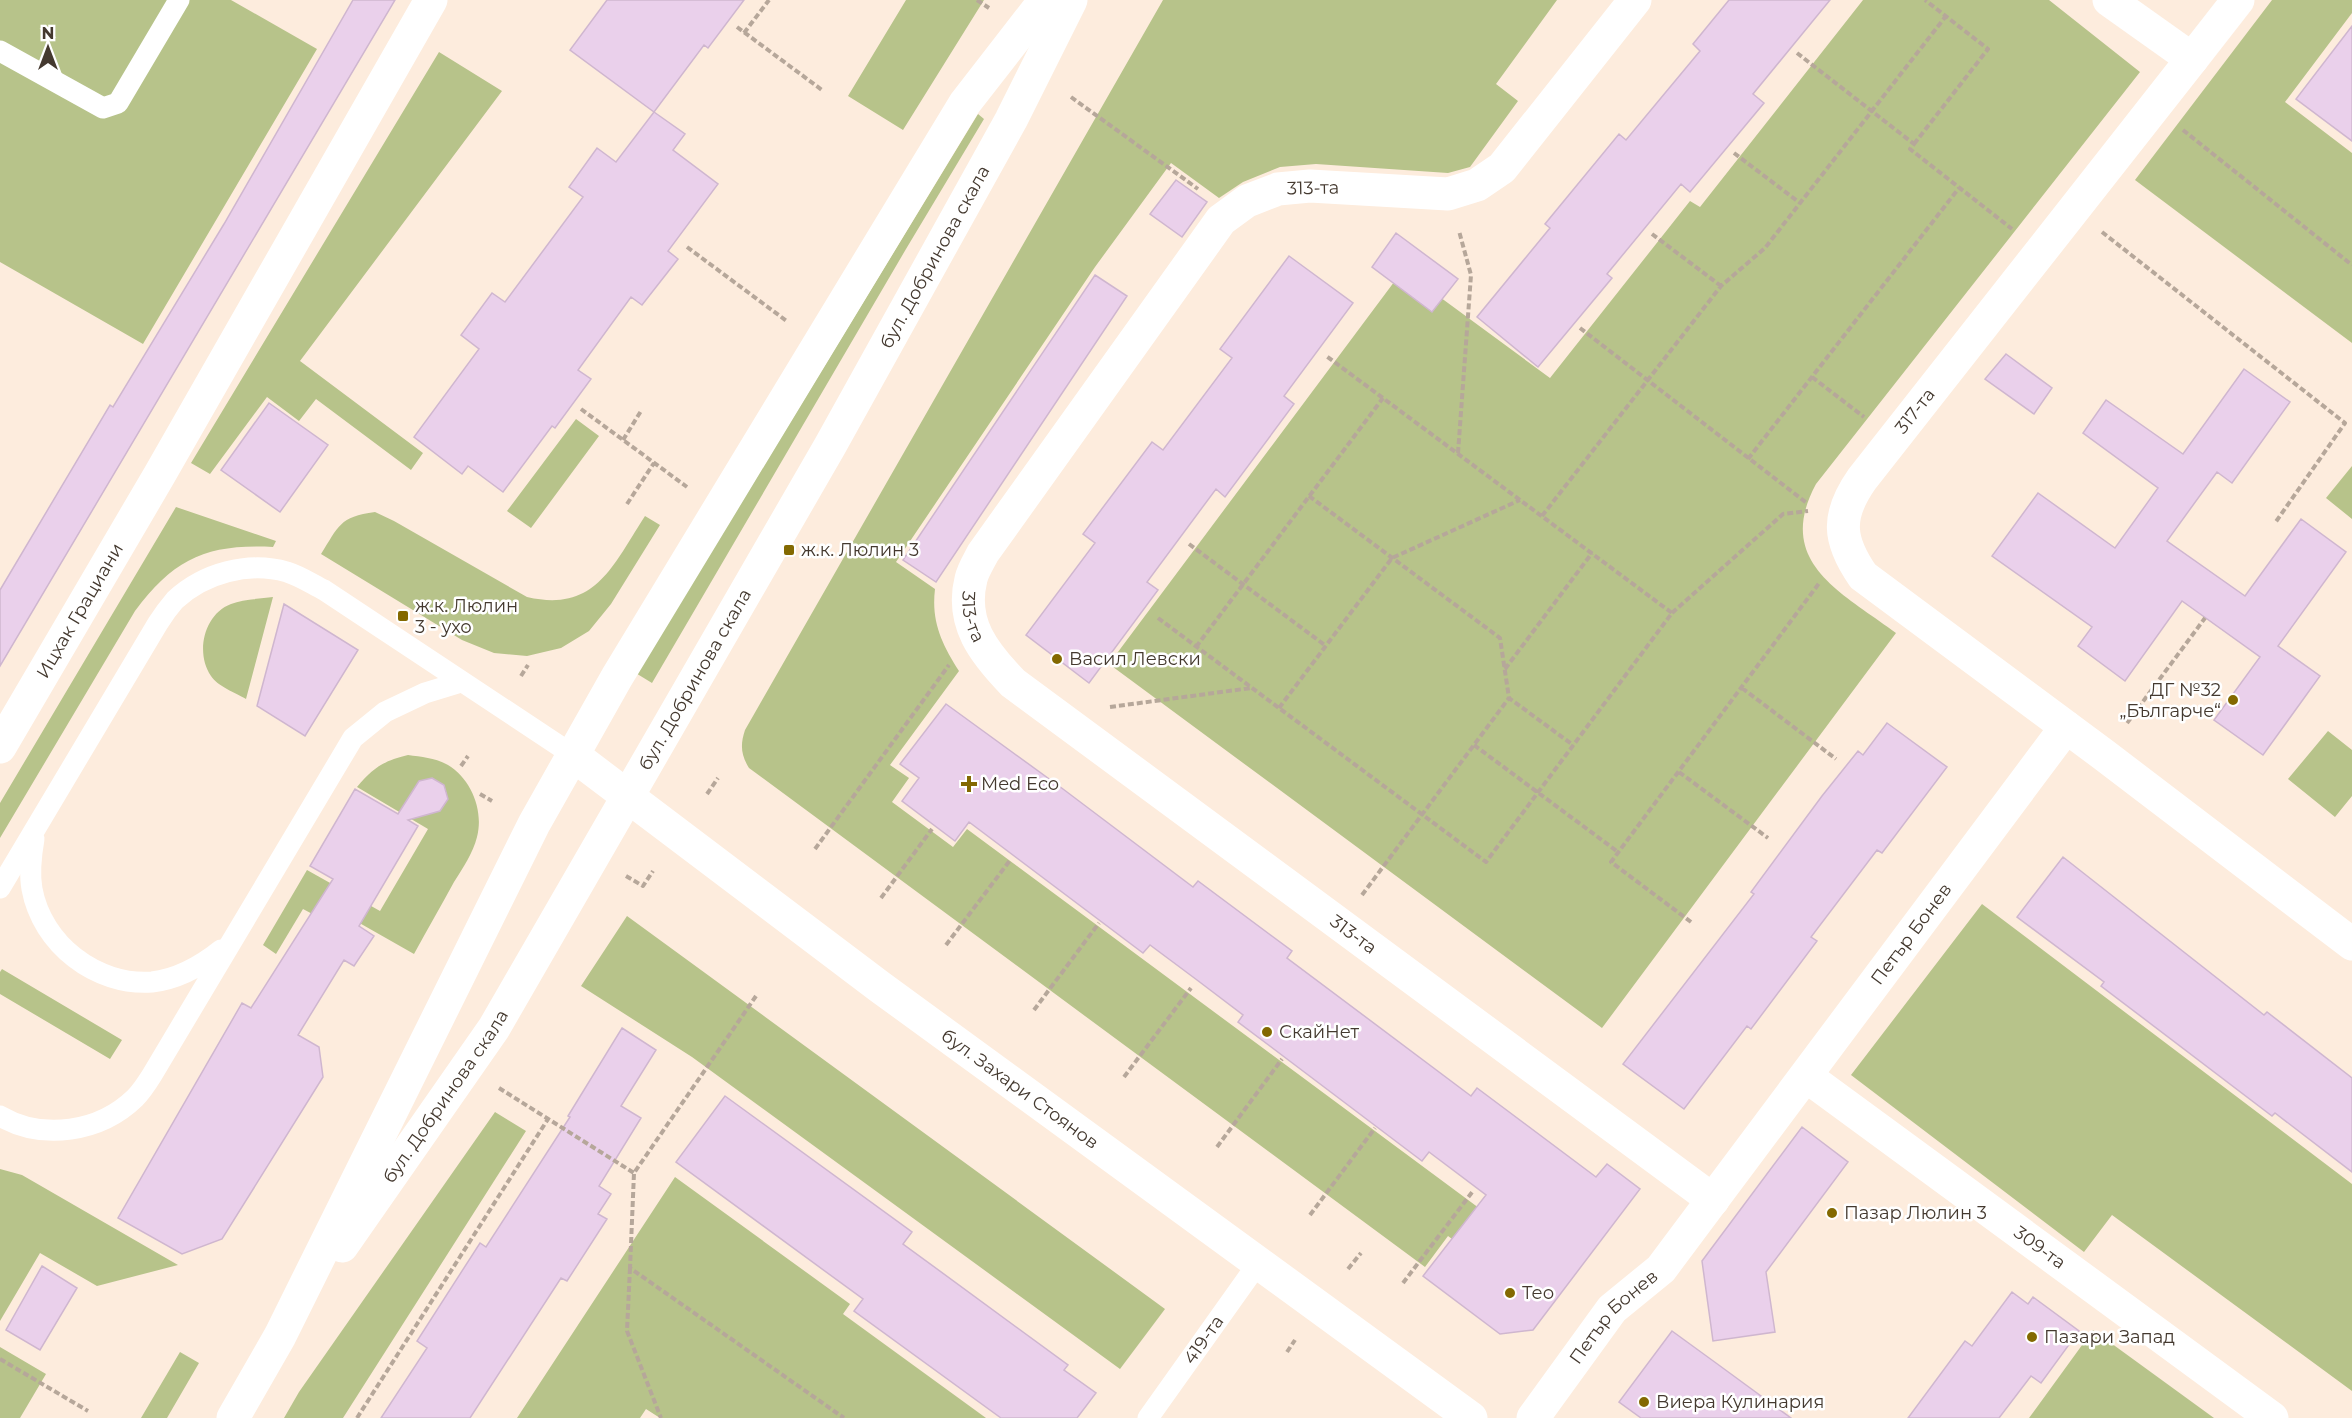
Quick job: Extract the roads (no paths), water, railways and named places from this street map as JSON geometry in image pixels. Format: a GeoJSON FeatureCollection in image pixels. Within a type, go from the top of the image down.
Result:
{"type":"FeatureCollection","features":[{"type":"Feature","properties":{"kind":"street","name":"Ицхак Грациани"},"geometry":{"type":"LineString","coordinates":[[0,747],[160,474],[431,0]]}},
{"type":"Feature","properties":{"kind":"street","name":"бул. Добринова скала"},"geometry":{"type":"LineString","coordinates":[[233,1418],[280,1336],[534,824],[617,677],[965,103],[1045,0]]}},
{"type":"Feature","properties":{"kind":"street","name":"бул. Добринова скала"},"geometry":{"type":"LineString","coordinates":[[280,1336],[494,1028],[842,426],[1011,120],[1071,0]]}},
{"type":"Feature","properties":{"kind":"street","name":"313-та"},"geometry":{"type":"LineString","coordinates":[[1635,0],[1502,168],[1477,185],[1448,194],[1310,186],[1278,189],[1247,201],[1221,220],[983,553],[971,578],[968,604],[974,630],[988,657],[1013,683],[1713,1200]]}},
{"type":"Feature","properties":{"kind":"street"},"geometry":{"type":"LineString","coordinates":[[2109,0],[2192,59]]}},
{"type":"Feature","properties":{"kind":"street","name":"317-та"},"geometry":{"type":"LineString","coordinates":[[2066,727],[1863,576],[1846,548],[1843,530],[1849,497],[2238,0]]}},
{"type":"Feature","properties":{"kind":"street"},"geometry":{"type":"LineString","coordinates":[[2066,727],[2352,944]]}},
{"type":"Feature","properties":{"kind":"street","name":"Петър Бонев"},"geometry":{"type":"LineString","coordinates":[[1533,1418],[1612,1309],[1661,1269],[2066,727]]}},
{"type":"Feature","properties":{"kind":"street","name":"бул. Захари Стоянов"},"geometry":{"type":"LineString","coordinates":[[573,755],[880,987],[1471,1418]]}},
{"type":"Feature","properties":{"kind":"street","name":"309-та"},"geometry":{"type":"LineString","coordinates":[[1806,1076],[2272,1418]]}},
{"type":"Feature","properties":{"kind":"lane"},"geometry":{"type":"LineString","coordinates":[[0,51],[103,108],[118,103],[179,0]]}},
{"type":"Feature","properties":{"kind":"lane"},"geometry":{"type":"LineString","coordinates":[[0,888],[158,622],[174,601],[196,584],[221,573],[248,567],[289,572],[301,577],[573,755]]}},
{"type":"Feature","properties":{"kind":"lane"},"geometry":{"type":"LineString","coordinates":[[0,1116],[35,1129],[63,1130],[90,1126],[114,1114],[136,1097],[152,1075],[353,738],[385,712],[425,693],[461,682]]}},
{"type":"Feature","properties":{"kind":"lane"},"geometry":{"type":"LineString","coordinates":[[46,811],[33,845],[30,863],[32,890],[40,916],[55,939],[75,959],[98,972],[124,980],[151,982],[178,976],[203,965],[224,948],[241,926]]}},
{"type":"Feature","properties":{"kind":"lane","name":"419-та"},"geometry":{"type":"LineString","coordinates":[[1148,1418],[1259,1262]]}},
{"type":"Feature","properties":{"kind":"place","name":"ж.к. Люлин 3"},"geometry":{"type":"Point","coordinates":[789,550]}},
{"type":"Feature","properties":{"kind":"place","name":"ж.к. Люлин 3 - ухо"},"geometry":{"type":"Point","coordinates":[403,616]}},
{"type":"Feature","properties":{"kind":"place","name":"Васил Левски"},"geometry":{"type":"Point","coordinates":[1057,659]}},
{"type":"Feature","properties":{"kind":"place","name":"ДГ №32 „Българче“"},"geometry":{"type":"Point","coordinates":[2233,700]}},
{"type":"Feature","properties":{"kind":"place","name":"Med Eco"},"geometry":{"type":"Point","coordinates":[969,784]}},
{"type":"Feature","properties":{"kind":"place","name":"СкайНет"},"geometry":{"type":"Point","coordinates":[1267,1032]}},
{"type":"Feature","properties":{"kind":"place","name":"Пазар Люлин 3"},"geometry":{"type":"Point","coordinates":[1832,1213]}},
{"type":"Feature","properties":{"kind":"place","name":"Тео"},"geometry":{"type":"Point","coordinates":[1510,1293]}},
{"type":"Feature","properties":{"kind":"place","name":"Пазари Запад"},"geometry":{"type":"Point","coordinates":[2032,1337]}},
{"type":"Feature","properties":{"kind":"place","name":"Виера Кулинария"},"geometry":{"type":"Point","coordinates":[1644,1402]}}]}
